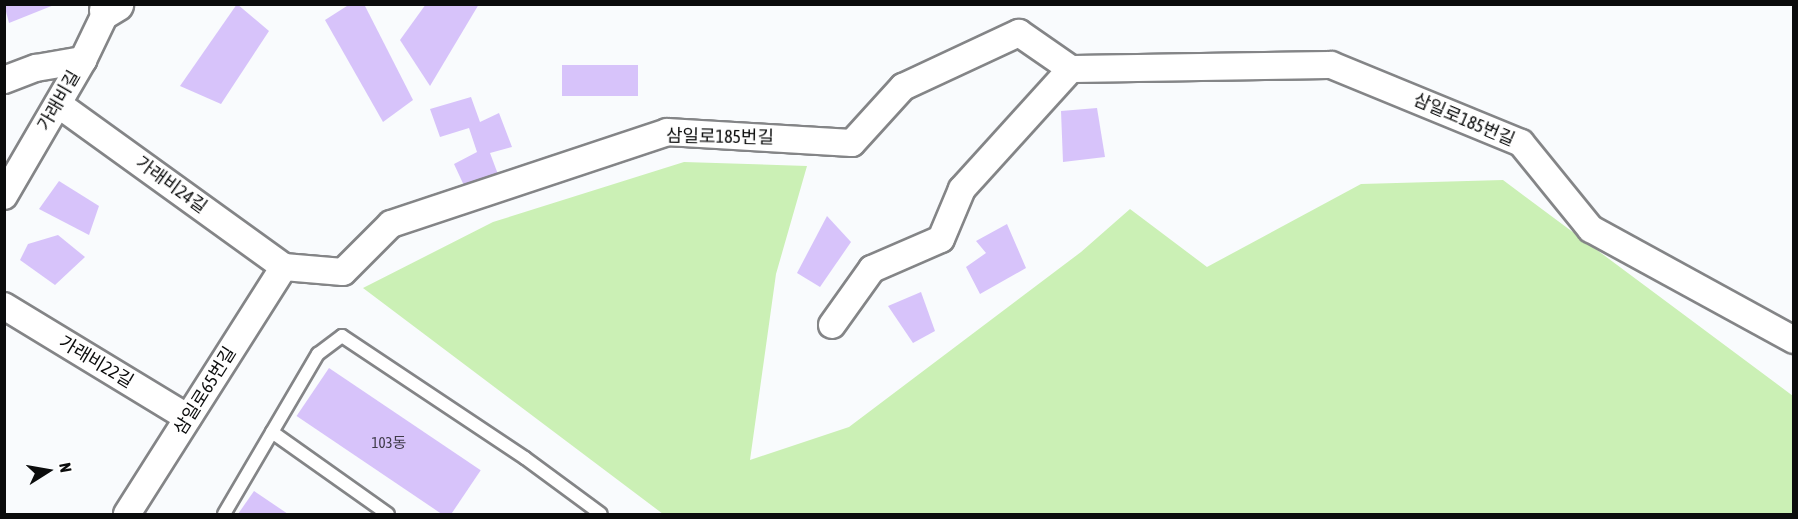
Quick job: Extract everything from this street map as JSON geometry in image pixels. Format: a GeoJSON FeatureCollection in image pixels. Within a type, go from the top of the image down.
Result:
{"type":"FeatureCollection","features":[{"type":"Feature","properties":{"kind":"street","name":"가래비길"},"geometry":{"type":"LineString","coordinates":[[4,196],[83,60],[110,6]]}},
{"type":"Feature","properties":{"kind":"street","name":"삼일로185번길"},"geometry":{"type":"LineString","coordinates":[[284,267],[343,272],[391,224],[668,132],[852,142],[903,87],[1019,33],[1071,69],[1330,65],[1521,143],[1592,229],[1794,340]]}},
{"type":"Feature","properties":{"kind":"street"},"geometry":{"type":"LineString","coordinates":[[4,80],[36,68],[83,60]]}},
{"type":"Feature","properties":{"kind":"street"},"geometry":{"type":"LineString","coordinates":[[832,325],[872,269],[941,239],[962,189],[1071,69]]}},
{"type":"Feature","properties":{"kind":"street","name":"가래비24길"},"geometry":{"type":"LineString","coordinates":[[58,104],[284,267]]}},
{"type":"Feature","properties":{"kind":"street","name":"삼일로65번길"},"geometry":{"type":"LineString","coordinates":[[127,514],[284,267]]}},
{"type":"Feature","properties":{"kind":"street","name":"가래비22길"},"geometry":{"type":"LineString","coordinates":[[4,306],[188,418]]}},
{"type":"Feature","properties":{"kind":"lane"},"geometry":{"type":"LineString","coordinates":[[224,514],[318,354],[342,336],[525,458],[601,514]]}},
{"type":"Feature","properties":{"kind":"lane"},"geometry":{"type":"LineString","coordinates":[[272,432],[388,514]]}},
{"type":"Feature","properties":{"kind":"green space"},"geometry":{"type":"Polygon","coordinates":[[[684,162],[807,166],[776,274],[750,460],[849,427],[1081,252],[1130,209],[1207,267],[1361,184],[1503,180],[1793,396],[1793,514],[663,514],[363,288],[493,222],[684,162]]]}},
{"type":"Feature","properties":{"kind":"building"},"geometry":{"type":"Polygon","coordinates":[[[4,4],[54,4],[54,5],[9,23],[4,4]]]}},
{"type":"Feature","properties":{"kind":"building"},"geometry":{"type":"Polygon","coordinates":[[[237,4],[269,31],[221,104],[180,86],[237,4]]]}},
{"type":"Feature","properties":{"kind":"building"},"geometry":{"type":"Polygon","coordinates":[[[350,4],[364,4],[413,100],[383,122],[325,20],[350,4]]]}},
{"type":"Feature","properties":{"kind":"building"},"geometry":{"type":"Polygon","coordinates":[[[426,4],[479,4],[430,86],[400,40],[426,4]]]}},
{"type":"Feature","properties":{"kind":"building"},"geometry":{"type":"Polygon","coordinates":[[[562,65],[638,65],[638,96],[562,96],[562,65]]]}},
{"type":"Feature","properties":{"kind":"building"},"geometry":{"type":"Polygon","coordinates":[[[471,97],[480,122],[499,113],[512,147],[490,153],[499,177],[467,192],[454,164],[477,152],[469,128],[440,137],[430,109],[471,97]]]}},
{"type":"Feature","properties":{"kind":"building"},"geometry":{"type":"Polygon","coordinates":[[[1097,108],[1105,157],[1063,162],[1061,111],[1097,108]]]}},
{"type":"Feature","properties":{"kind":"building"},"geometry":{"type":"Polygon","coordinates":[[[59,181],[99,206],[89,235],[39,209],[59,181]]]}},
{"type":"Feature","properties":{"kind":"building"},"geometry":{"type":"Polygon","coordinates":[[[827,216],[851,242],[820,287],[797,273],[827,216]]]}},
{"type":"Feature","properties":{"kind":"building"},"geometry":{"type":"Polygon","coordinates":[[[1007,224],[1026,268],[980,294],[966,267],[986,253],[976,241],[1007,224]]]}},
{"type":"Feature","properties":{"kind":"building"},"geometry":{"type":"Polygon","coordinates":[[[58,235],[85,257],[55,285],[20,260],[28,244],[58,235]]]}},
{"type":"Feature","properties":{"kind":"building"},"geometry":{"type":"Polygon","coordinates":[[[921,292],[935,331],[913,343],[888,306],[921,292]]]}},
{"type":"Feature","properties":{"kind":"building"},"geometry":{"type":"Polygon","coordinates":[[[329,368],[481,470],[451,514],[442,514],[297,416],[329,368]]]}},
{"type":"Feature","properties":{"kind":"building"},"geometry":{"type":"Polygon","coordinates":[[[254,491],[288,514],[238,514],[254,491]]]}}]}
